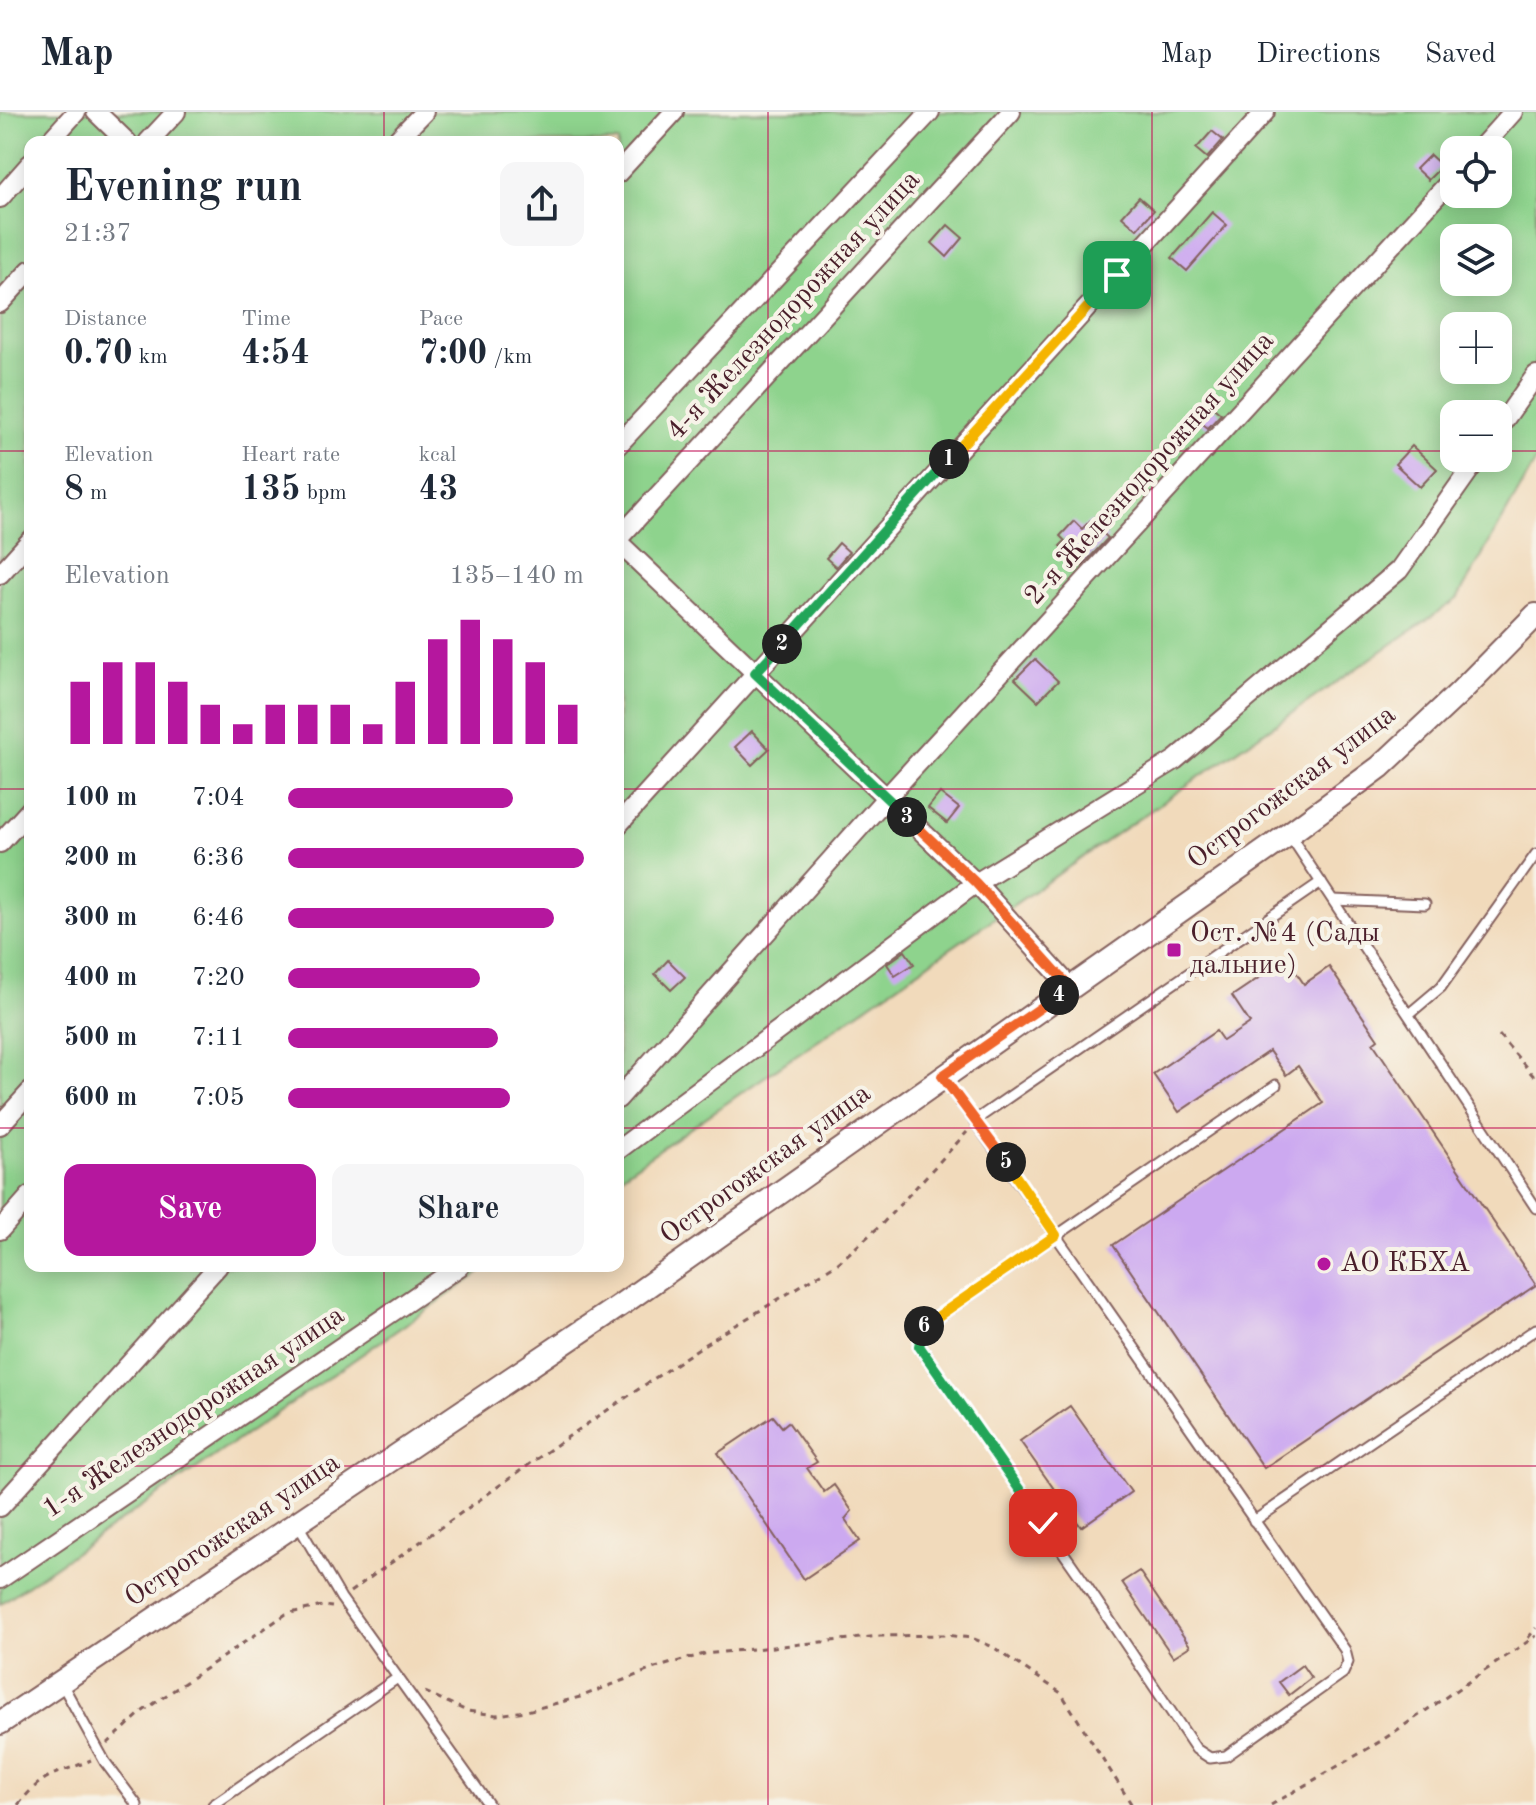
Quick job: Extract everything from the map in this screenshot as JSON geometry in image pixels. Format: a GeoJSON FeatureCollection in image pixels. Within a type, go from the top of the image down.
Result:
{"type":"FeatureCollection","features":[{"type":"Feature","properties":{"kind":"street"},"geometry":{"type":"LineString","coordinates":[[54,136],[76,112]]}},
{"type":"Feature","properties":{"kind":"street"},"geometry":{"type":"LineString","coordinates":[[96,112],[121,136]]}},
{"type":"Feature","properties":{"kind":"street"},"geometry":{"type":"LineString","coordinates":[[154,136],[176,112]]}},
{"type":"Feature","properties":{"kind":"street"},"geometry":{"type":"LineString","coordinates":[[401,136],[424,112]]}},
{"type":"Feature","properties":{"kind":"street"},"geometry":{"type":"LineString","coordinates":[[624,166],[674,112]]}},
{"type":"Feature","properties":{"kind":"street"},"geometry":{"type":"LineString","coordinates":[[624,439],[930,112]]}},
{"type":"Feature","properties":{"kind":"street","name":"4-я Железнодорожная улица"},"geometry":{"type":"LineString","coordinates":[[624,533],[1011,112]]}},
{"type":"Feature","properties":{"kind":"street"},"geometry":{"type":"LineString","coordinates":[[624,818],[1265,112]]}},
{"type":"Feature","properties":{"kind":"street"},"geometry":{"type":"LineString","coordinates":[[1492,136],[1513,112]]}},
{"type":"Feature","properties":{"kind":"street"},"geometry":{"type":"LineString","coordinates":[[0,198],[24,171]]}},
{"type":"Feature","properties":{"kind":"street","name":"2-я Железнодорожная улица"},"geometry":{"type":"LineString","coordinates":[[624,1092],[886,798],[1440,192]]}},
{"type":"Feature","properties":{"kind":"street"},"geometry":{"type":"LineString","coordinates":[[0,303],[24,277]]}},
{"type":"Feature","properties":{"kind":"street"},"geometry":{"type":"LineString","coordinates":[[1512,409],[1536,375]]}},
{"type":"Feature","properties":{"kind":"street"},"geometry":{"type":"LineString","coordinates":[[624,1146],[976,883],[1175,760],[1399,570],[1468,472]]}},
{"type":"Feature","properties":{"kind":"street"},"geometry":{"type":"LineString","coordinates":[[624,546],[976,883],[1070,987]]}},
{"type":"Feature","properties":{"kind":"street"},"geometry":{"type":"LineString","coordinates":[[0,574],[24,548]]}},
{"type":"Feature","properties":{"kind":"street","name":"Острогожская улица"},"geometry":{"type":"LineString","coordinates":[[0,1723],[622,1304],[1289,834],[1380,767],[1536,615]]}},
{"type":"Feature","properties":{"kind":"street"},"geometry":{"type":"LineString","coordinates":[[0,843],[24,817]]}},
{"type":"Feature","properties":{"kind":"street"},"geometry":{"type":"LineString","coordinates":[[0,1125],[24,1099]]}},
{"type":"Feature","properties":{"kind":"street"},"geometry":{"type":"LineString","coordinates":[[0,1230],[24,1203]]}},
{"type":"Feature","properties":{"kind":"street"},"geometry":{"type":"LineString","coordinates":[[0,1507],[213,1272]]}},
{"type":"Feature","properties":{"kind":"street","name":"1-я Железнодорожная улица"},"geometry":{"type":"LineString","coordinates":[[0,1579],[451,1272]]}},
{"type":"Feature","properties":{"kind":"lane"},"geometry":{"type":"LineString","coordinates":[[1289,834],[1536,1208]]}},
{"type":"Feature","properties":{"kind":"lane"},"geometry":{"type":"LineString","coordinates":[[1409,1014],[1441,987],[1536,854]]}},
{"type":"Feature","properties":{"kind":"lane"},"geometry":{"type":"LineString","coordinates":[[974,1121],[1321,882]]}},
{"type":"Feature","properties":{"kind":"lane"},"geometry":{"type":"LineString","coordinates":[[1333,900],[1425,904]]}},
{"type":"Feature","properties":{"kind":"lane"},"geometry":{"type":"LineString","coordinates":[[942,1076],[1056,1235],[1345,1650],[1348,1662],[1343,1673],[1226,1756],[1210,1758],[1196,1749],[919,1346],[922,1328],[1056,1235],[1276,1085]]}},
{"type":"Feature","properties":{"kind":"lane"},"geometry":{"type":"LineString","coordinates":[[1254,1521],[1536,1329]]}},
{"type":"Feature","properties":{"kind":"lane"},"geometry":{"type":"LineString","coordinates":[[297,1523],[341,1598],[396,1679],[489,1805]]}},
{"type":"Feature","properties":{"kind":"lane"},"geometry":{"type":"LineString","coordinates":[[213,1805],[396,1679]]}},
{"type":"Feature","properties":{"kind":"lane"},"geometry":{"type":"LineString","coordinates":[[61,1682],[99,1751],[137,1805]]}},
{"type":"Feature","properties":{"kind":"path"},"geometry":{"type":"LineString","coordinates":[[1499,1035],[1536,1079]]}},
{"type":"Feature","properties":{"kind":"path"},"geometry":{"type":"LineString","coordinates":[[341,1598],[705,1344],[838,1263],[881,1225],[929,1175],[964,1138],[974,1121]]}},
{"type":"Feature","properties":{"kind":"path"},"geometry":{"type":"LineString","coordinates":[[18,1805],[34,1784],[52,1773],[90,1762],[143,1711],[286,1614],[322,1606],[348,1608]]}},
{"type":"Feature","properties":{"kind":"path"},"geometry":{"type":"LineString","coordinates":[[1526,1642],[1536,1628]]}},
{"type":"Feature","properties":{"kind":"path"},"geometry":{"type":"LineString","coordinates":[[424,1692],[467,1711],[496,1715],[527,1711],[580,1697],[655,1668],[704,1654],[880,1636],[945,1635],[972,1638],[993,1647],[1061,1693],[1132,1805]]}},
{"type":"Feature","properties":{"kind":"path"},"geometry":{"type":"LineString","coordinates":[[1271,1805],[1381,1741],[1536,1636]]}},
{"type":"Feature","properties":{"kind":"green space"},"geometry":{"type":"Polygon","coordinates":[[[0,112],[1536,112],[1536,461],[1457,599],[624,1174],[624,136],[24,136],[24,1272],[481,1272],[0,1604],[0,112]]]}},
{"type":"Feature","properties":{"kind":"building"},"geometry":{"type":"Polygon","coordinates":[[[1212,131],[1223,140],[1207,158],[1196,149],[1212,131]]]}},
{"type":"Feature","properties":{"kind":"building"},"geometry":{"type":"Polygon","coordinates":[[[1430,155],[1440,164],[1428,180],[1416,169],[1430,155]]]}},
{"type":"Feature","properties":{"kind":"building"},"geometry":{"type":"Polygon","coordinates":[[[1139,197],[1154,210],[1137,229],[1122,216],[1139,197]]]}},
{"type":"Feature","properties":{"kind":"building"},"geometry":{"type":"Polygon","coordinates":[[[1212,212],[1227,225],[1187,271],[1172,258],[1212,212]]]}},
{"type":"Feature","properties":{"kind":"building"},"geometry":{"type":"Polygon","coordinates":[[[948,225],[963,238],[947,257],[932,243],[948,225]]]}},
{"type":"Feature","properties":{"kind":"building"},"geometry":{"type":"Polygon","coordinates":[[[1204,400],[1221,414],[1208,428],[1192,416],[1204,400]]]}},
{"type":"Feature","properties":{"kind":"building"},"geometry":{"type":"Polygon","coordinates":[[[1412,446],[1437,469],[1420,487],[1395,464],[1412,446]]]}},
{"type":"Feature","properties":{"kind":"building"},"geometry":{"type":"Polygon","coordinates":[[[1074,521],[1082,529],[1090,521],[1108,538],[1082,566],[1060,546],[1065,541],[1060,536],[1074,521]]]}},
{"type":"Feature","properties":{"kind":"building"},"geometry":{"type":"Polygon","coordinates":[[[839,543],[849,552],[836,567],[826,558],[839,543]]]}},
{"type":"Feature","properties":{"kind":"building"},"geometry":{"type":"Polygon","coordinates":[[[1035,659],[1058,681],[1038,701],[1015,679],[1035,659]]]}},
{"type":"Feature","properties":{"kind":"building"},"geometry":{"type":"Polygon","coordinates":[[[752,731],[769,749],[752,765],[735,747],[752,731]]]}},
{"type":"Feature","properties":{"kind":"building"},"geometry":{"type":"Polygon","coordinates":[[[940,793],[959,808],[947,823],[928,808],[940,793]]]}},
{"type":"Feature","properties":{"kind":"building"},"geometry":{"type":"Polygon","coordinates":[[[905,951],[914,964],[895,976],[887,964],[905,951]]]}},
{"type":"Feature","properties":{"kind":"building","name":"АО КБХА"},"geometry":{"type":"Polygon","coordinates":[[[1287,959],[1304,984],[1329,967],[1378,1039],[1373,1043],[1536,1285],[1264,1468],[1113,1245],[1323,1103],[1298,1066],[1286,1075],[1269,1051],[1179,1112],[1153,1074],[1216,1031],[1223,1041],[1250,1023],[1232,996],[1287,959]]]}},
{"type":"Feature","properties":{"kind":"building"},"geometry":{"type":"Polygon","coordinates":[[[668,960],[685,977],[671,990],[655,974],[668,960]]]}},
{"type":"Feature","properties":{"kind":"building"},"geometry":{"type":"Polygon","coordinates":[[[1070,1406],[1131,1492],[1081,1527],[1020,1441],[1070,1406]]]}},
{"type":"Feature","properties":{"kind":"building"},"geometry":{"type":"Polygon","coordinates":[[[773,1416],[782,1427],[788,1422],[817,1462],[807,1468],[824,1492],[834,1485],[852,1511],[845,1519],[860,1541],[804,1579],[718,1453],[773,1416]]]}},
{"type":"Feature","properties":{"kind":"building"},"geometry":{"type":"Polygon","coordinates":[[[1139,1571],[1190,1646],[1173,1657],[1122,1582],[1139,1571]]]}},
{"type":"Feature","properties":{"kind":"building"},"geometry":{"type":"Polygon","coordinates":[[[1302,1665],[1311,1678],[1289,1695],[1279,1682],[1302,1665]]]}},
{"type":"Feature","properties":{"kind":"place","name":"Ост. №4 (Сады дальние)"},"geometry":{"type":"Point","coordinates":[1174,950]}},
{"type":"Feature","properties":{"kind":"place","name":"АО КБХА"},"geometry":{"type":"Point","coordinates":[1324,1264]}},
{"type":"Feature","properties":{"kind":"route"},"geometry":{"type":"LineString","coordinates":[[1043,1523],[919,1346],[922,1328],[1056,1235],[942,1076],[1070,987],[976,883],[755,673],[1117,275]]}}]}
